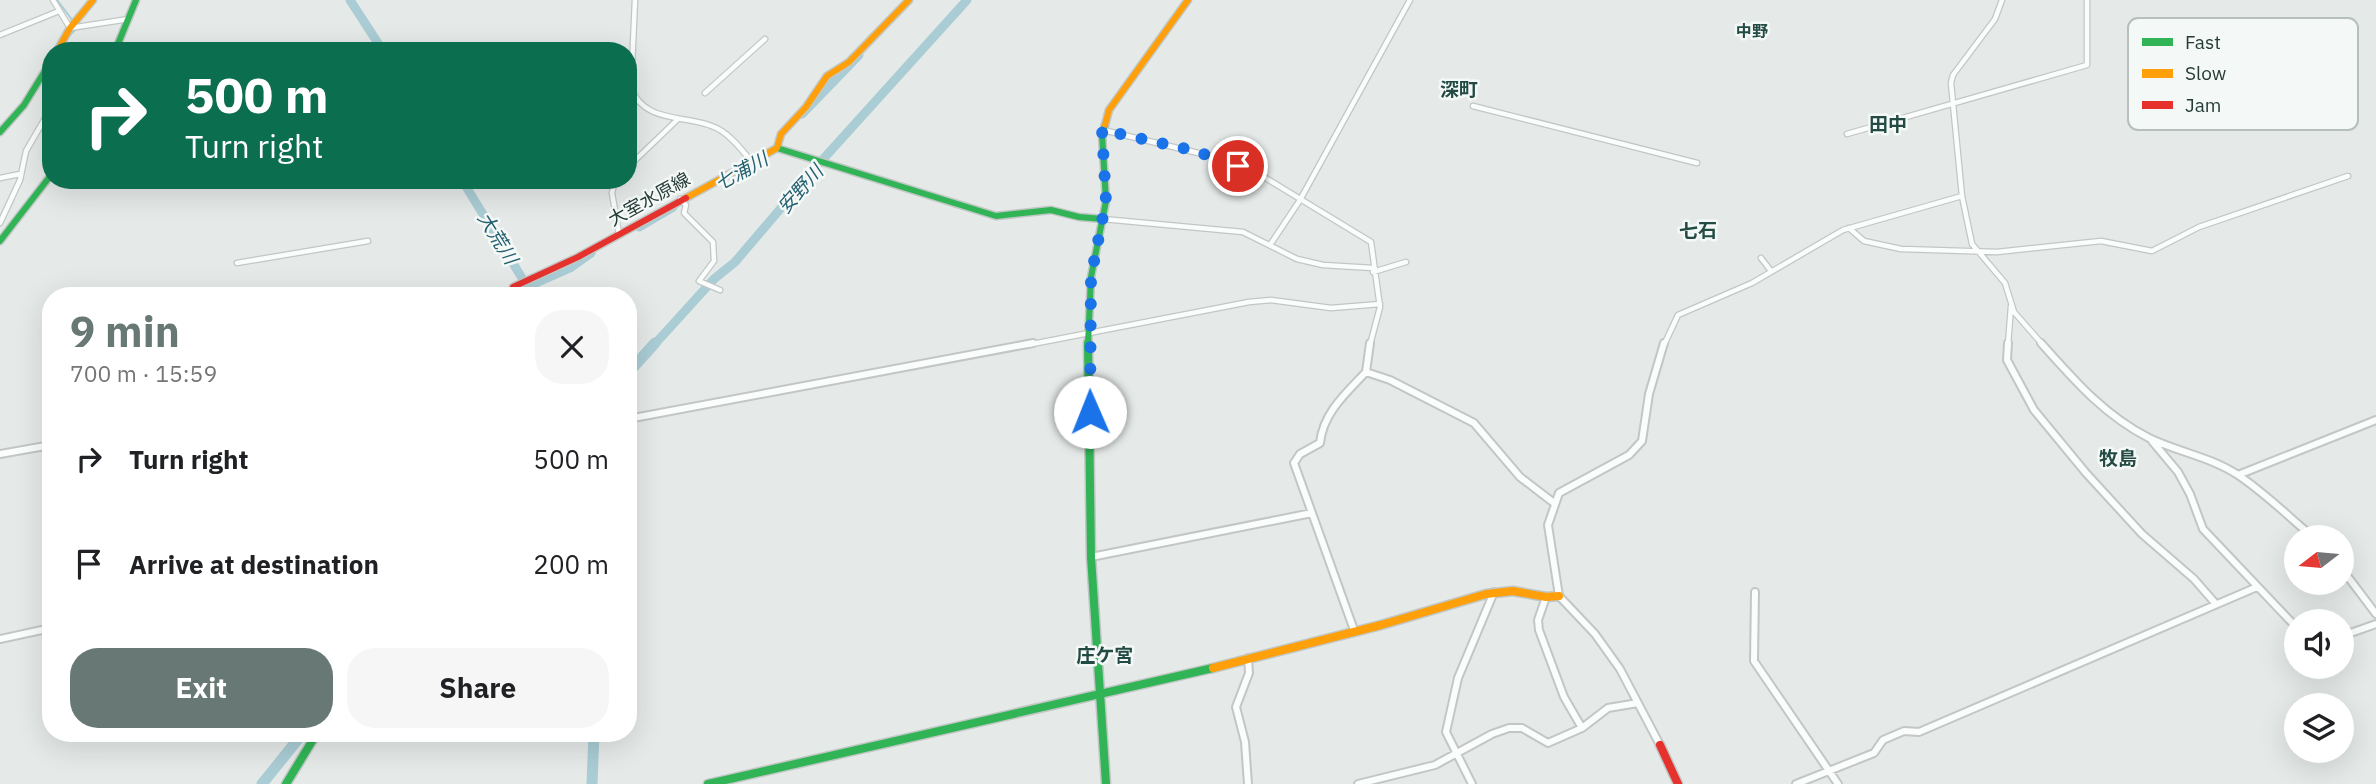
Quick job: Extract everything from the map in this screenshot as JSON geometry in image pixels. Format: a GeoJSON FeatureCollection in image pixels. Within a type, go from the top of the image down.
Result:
{"type":"FeatureCollection","features":[{"type":"Feature","properties":{"kind":"street"},"geometry":{"type":"LineString","coordinates":[[53,0],[70,28]]}},
{"type":"Feature","properties":{"kind":"street"},"geometry":{"type":"LineString","coordinates":[[62,42],[93,0]]}},
{"type":"Feature","properties":{"kind":"street"},"geometry":{"type":"LineString","coordinates":[[119,42],[136,0]]}},
{"type":"Feature","properties":{"kind":"street"},"geometry":{"type":"LineString","coordinates":[[634,42],[635,0]]}},
{"type":"Feature","properties":{"kind":"street"},"geometry":{"type":"LineString","coordinates":[[909,0],[849,62],[827,76],[806,107],[781,134],[777,148],[996,216],[1051,210],[1102,219],[1243,232],[1297,260],[1323,265],[1373,270],[1406,262]]}},
{"type":"Feature","properties":{"kind":"street"},"geometry":{"type":"LineString","coordinates":[[1106,784],[1091,557],[1088,334],[1091,277],[1106,201],[1102,130],[1109,110],[1188,0]]}},
{"type":"Feature","properties":{"kind":"street"},"geometry":{"type":"LineString","coordinates":[[1270,245],[1300,200],[1410,0]]}},
{"type":"Feature","properties":{"kind":"street"},"geometry":{"type":"LineString","coordinates":[[2002,0],[1995,19],[1953,75],[1953,103],[1962,197],[1972,244],[2005,283],[2011,306],[2007,360],[2034,410],[2086,473],[2142,534],[2194,579],[2215,603]]}},
{"type":"Feature","properties":{"kind":"street"},"geometry":{"type":"LineString","coordinates":[[1847,134],[2087,65],[2087,0]]}},
{"type":"Feature","properties":{"kind":"street"},"geometry":{"type":"LineString","coordinates":[[0,35],[59,11]]}},
{"type":"Feature","properties":{"kind":"street"},"geometry":{"type":"LineString","coordinates":[[70,28],[128,19]]}},
{"type":"Feature","properties":{"kind":"street"},"geometry":{"type":"LineString","coordinates":[[705,93],[765,39]]}},
{"type":"Feature","properties":{"kind":"street"},"geometry":{"type":"LineString","coordinates":[[0,132],[24,105],[42,78]]}},
{"type":"Feature","properties":{"kind":"street"},"geometry":{"type":"LineString","coordinates":[[637,100],[643,107],[677,120],[717,128],[751,161]]}},
{"type":"Feature","properties":{"kind":"street"},"geometry":{"type":"LineString","coordinates":[[1473,106],[1697,163]]}},
{"type":"Feature","properties":{"kind":"street"},"geometry":{"type":"LineString","coordinates":[[637,158],[677,120]]}},
{"type":"Feature","properties":{"kind":"street"},"geometry":{"type":"LineString","coordinates":[[0,223],[20,174],[26,151],[42,123]]}},
{"type":"Feature","properties":{"kind":"street"},"geometry":{"type":"LineString","coordinates":[[1102,130],[1223,159],[1264,177],[1371,242],[1380,314],[1365,360],[1366,372],[1325,423],[1320,433],[1320,443],[1294,459],[1297,475],[1354,630]]}},
{"type":"Feature","properties":{"kind":"street","name":"大室水原線"},"geometry":{"type":"LineString","coordinates":[[514,287],[777,148]]}},
{"type":"Feature","properties":{"kind":"street"},"geometry":{"type":"LineString","coordinates":[[0,178],[20,174]]}},
{"type":"Feature","properties":{"kind":"street"},"geometry":{"type":"LineString","coordinates":[[1849,228],[1872,245],[1901,249],[1978,253],[2101,241],[2152,251],[2199,227],[2348,176]]}},
{"type":"Feature","properties":{"kind":"street"},"geometry":{"type":"LineString","coordinates":[[0,241],[42,187]]}},
{"type":"Feature","properties":{"kind":"street"},"geometry":{"type":"LineString","coordinates":[[613,189],[619,234]]}},
{"type":"Feature","properties":{"kind":"street"},"geometry":{"type":"LineString","coordinates":[[1678,784],[1620,669],[1595,634],[1559,596],[1555,581],[1554,555],[1548,536],[1554,503],[1559,493],[1629,455],[1642,441],[1649,394],[1662,348],[1678,315],[1734,292],[1849,228],[1962,197]]}},
{"type":"Feature","properties":{"kind":"street"},"geometry":{"type":"LineString","coordinates":[[680,200],[686,205],[684,213],[713,242],[714,261],[699,281],[718,289]]}},
{"type":"Feature","properties":{"kind":"street"},"geometry":{"type":"LineString","coordinates":[[237,263],[368,241]]}},
{"type":"Feature","properties":{"kind":"street"},"geometry":{"type":"LineString","coordinates":[[1760,258],[1771,271]]}},
{"type":"Feature","properties":{"kind":"street"},"geometry":{"type":"LineString","coordinates":[[637,417],[1007,350],[1052,338],[1088,334],[1261,300],[1331,308],[1380,304]]}},
{"type":"Feature","properties":{"kind":"street"},"geometry":{"type":"LineString","coordinates":[[2011,306],[2091,399],[2108,413],[2150,438],[2211,461],[2238,475],[2298,525]]}},
{"type":"Feature","properties":{"kind":"street"},"geometry":{"type":"LineString","coordinates":[[1366,372],[1390,380],[1474,423],[1520,477],[1554,503]]}},
{"type":"Feature","properties":{"kind":"street"},"geometry":{"type":"LineString","coordinates":[[2238,475],[2376,420]]}},
{"type":"Feature","properties":{"kind":"street"},"geometry":{"type":"LineString","coordinates":[[2150,438],[2178,472],[2190,494],[2203,529],[2284,615]]}},
{"type":"Feature","properties":{"kind":"street"},"geometry":{"type":"LineString","coordinates":[[0,454],[42,447]]}},
{"type":"Feature","properties":{"kind":"street"},"geometry":{"type":"LineString","coordinates":[[1091,557],[1312,513]]}},
{"type":"Feature","properties":{"kind":"street"},"geometry":{"type":"LineString","coordinates":[[2354,585],[2376,614]]}},
{"type":"Feature","properties":{"kind":"street"},"geometry":{"type":"LineString","coordinates":[[1796,784],[1874,752],[1883,740],[1904,731],[1919,732],[2257,587]]}},
{"type":"Feature","properties":{"kind":"street"},"geometry":{"type":"LineString","coordinates":[[708,784],[1102,695],[1494,592],[1513,591],[1546,597],[1559,596]]}},
{"type":"Feature","properties":{"kind":"street"},"geometry":{"type":"LineString","coordinates":[[1472,784],[1446,732],[1458,678],[1494,592]]}},
{"type":"Feature","properties":{"kind":"street"},"geometry":{"type":"LineString","coordinates":[[1755,592],[1754,661],[1838,784]]}},
{"type":"Feature","properties":{"kind":"street"},"geometry":{"type":"LineString","coordinates":[[1546,597],[1538,620],[1539,630],[1564,697],[1582,728]]}},
{"type":"Feature","properties":{"kind":"street"},"geometry":{"type":"LineString","coordinates":[[2354,632],[2376,624]]}},
{"type":"Feature","properties":{"kind":"street"},"geometry":{"type":"LineString","coordinates":[[0,639],[42,630]]}},
{"type":"Feature","properties":{"kind":"street"},"geometry":{"type":"LineString","coordinates":[[1248,658],[1250,673],[1236,707],[1245,742],[1248,784]]}},
{"type":"Feature","properties":{"kind":"street"},"geometry":{"type":"LineString","coordinates":[[1358,784],[1435,765],[1492,734],[1509,728],[1522,728],[1548,743],[1582,728],[1608,708],[1638,703]]}},
{"type":"Feature","properties":{"kind":"street"},"geometry":{"type":"LineString","coordinates":[[286,784],[312,742]]}},
{"type":"Feature","properties":{"kind":"waterway"},"geometry":{"type":"LineString","coordinates":[[57,0],[73,21]]}},
{"type":"Feature","properties":{"kind":"waterway","name":"大荒川"},"geometry":{"type":"LineString","coordinates":[[350,0],[377,42]]}},
{"type":"Feature","properties":{"kind":"waterway","name":"安野川"},"geometry":{"type":"LineString","coordinates":[[654,345],[714,279],[735,262],[816,167],[967,0]]}},
{"type":"Feature","properties":{"kind":"waterway"},"geometry":{"type":"LineString","coordinates":[[68,37],[76,29]]}},
{"type":"Feature","properties":{"kind":"waterway","name":"七浦川"},"geometry":{"type":"LineString","coordinates":[[802,114],[859,55]]}},
{"type":"Feature","properties":{"kind":"waterway","name":"大荒川"},"geometry":{"type":"LineString","coordinates":[[468,189],[527,287]]}},
{"type":"Feature","properties":{"kind":"waterway","name":"七浦川"},"geometry":{"type":"LineString","coordinates":[[639,227],[673,207]]}},
{"type":"Feature","properties":{"kind":"waterway","name":"七浦川"},"geometry":{"type":"LineString","coordinates":[[527,287],[570,268],[591,253]]}},
{"type":"Feature","properties":{"kind":"waterway","name":"安野川"},"geometry":{"type":"LineString","coordinates":[[637,363],[655,343]]}},
{"type":"Feature","properties":{"kind":"waterway"},"geometry":{"type":"LineString","coordinates":[[262,784],[296,742]]}},
{"type":"Feature","properties":{"kind":"waterway","name":"安野川"},"geometry":{"type":"LineString","coordinates":[[592,784],[594,742]]}},
{"type":"Feature","properties":{"kind":"traffic: fast"},"geometry":{"type":"LineString","coordinates":[[119,42],[136,0]]}},
{"type":"Feature","properties":{"kind":"traffic: fast"},"geometry":{"type":"LineString","coordinates":[[0,132],[24,105],[42,76]]}},
{"type":"Feature","properties":{"kind":"traffic: fast"},"geometry":{"type":"LineString","coordinates":[[1105,125],[1102,134],[1106,201],[1091,277],[1088,334],[1091,557],[1106,784]]}},
{"type":"Feature","properties":{"kind":"traffic: fast"},"geometry":{"type":"LineString","coordinates":[[777,148],[996,216],[1051,210],[1079,217],[1103,219]]}},
{"type":"Feature","properties":{"kind":"traffic: fast"},"geometry":{"type":"LineString","coordinates":[[0,241],[42,187]]}},
{"type":"Feature","properties":{"kind":"traffic: fast"},"geometry":{"type":"LineString","coordinates":[[708,784],[1213,668]]}},
{"type":"Feature","properties":{"kind":"traffic: fast"},"geometry":{"type":"LineString","coordinates":[[286,784],[312,742]]}},
{"type":"Feature","properties":{"kind":"traffic: slow"},"geometry":{"type":"LineString","coordinates":[[62,42],[93,0]]}},
{"type":"Feature","properties":{"kind":"traffic: slow"},"geometry":{"type":"LineString","coordinates":[[686,198],[777,148],[781,134],[806,107],[827,76],[849,62],[909,0]]}},
{"type":"Feature","properties":{"kind":"traffic: slow"},"geometry":{"type":"LineString","coordinates":[[1105,125],[1109,110],[1188,0]]}},
{"type":"Feature","properties":{"kind":"traffic: slow"},"geometry":{"type":"LineString","coordinates":[[1213,668],[1381,625],[1486,594],[1513,591],[1546,597],[1559,596]]}},
{"type":"Feature","properties":{"kind":"traffic: jam"},"geometry":{"type":"LineString","coordinates":[[513,287],[578,257],[686,198]]}},
{"type":"Feature","properties":{"kind":"traffic: jam"},"geometry":{"type":"LineString","coordinates":[[1660,745],[1678,784]]}},
{"type":"Feature","properties":{"kind":"district","name":"中野"},"geometry":{"type":"Point","coordinates":[1752,31]}},
{"type":"Feature","properties":{"kind":"district","name":"深町"},"geometry":{"type":"Point","coordinates":[1459,89]}},
{"type":"Feature","properties":{"kind":"district","name":"田中"},"geometry":{"type":"Point","coordinates":[1888,124]}},
{"type":"Feature","properties":{"kind":"district","name":"七石"},"geometry":{"type":"Point","coordinates":[1698,230]}},
{"type":"Feature","properties":{"kind":"district","name":"牧島"},"geometry":{"type":"Point","coordinates":[2118,458]}},
{"type":"Feature","properties":{"kind":"district","name":"庄ケ宮"},"geometry":{"type":"Point","coordinates":[1105,655]}},
{"type":"Feature","properties":{"kind":"route"},"geometry":{"type":"LineString","coordinates":[[1090,412],[1088,334],[1091,277],[1106,201],[1102,130],[1192,150],[1238,166]]}}]}
